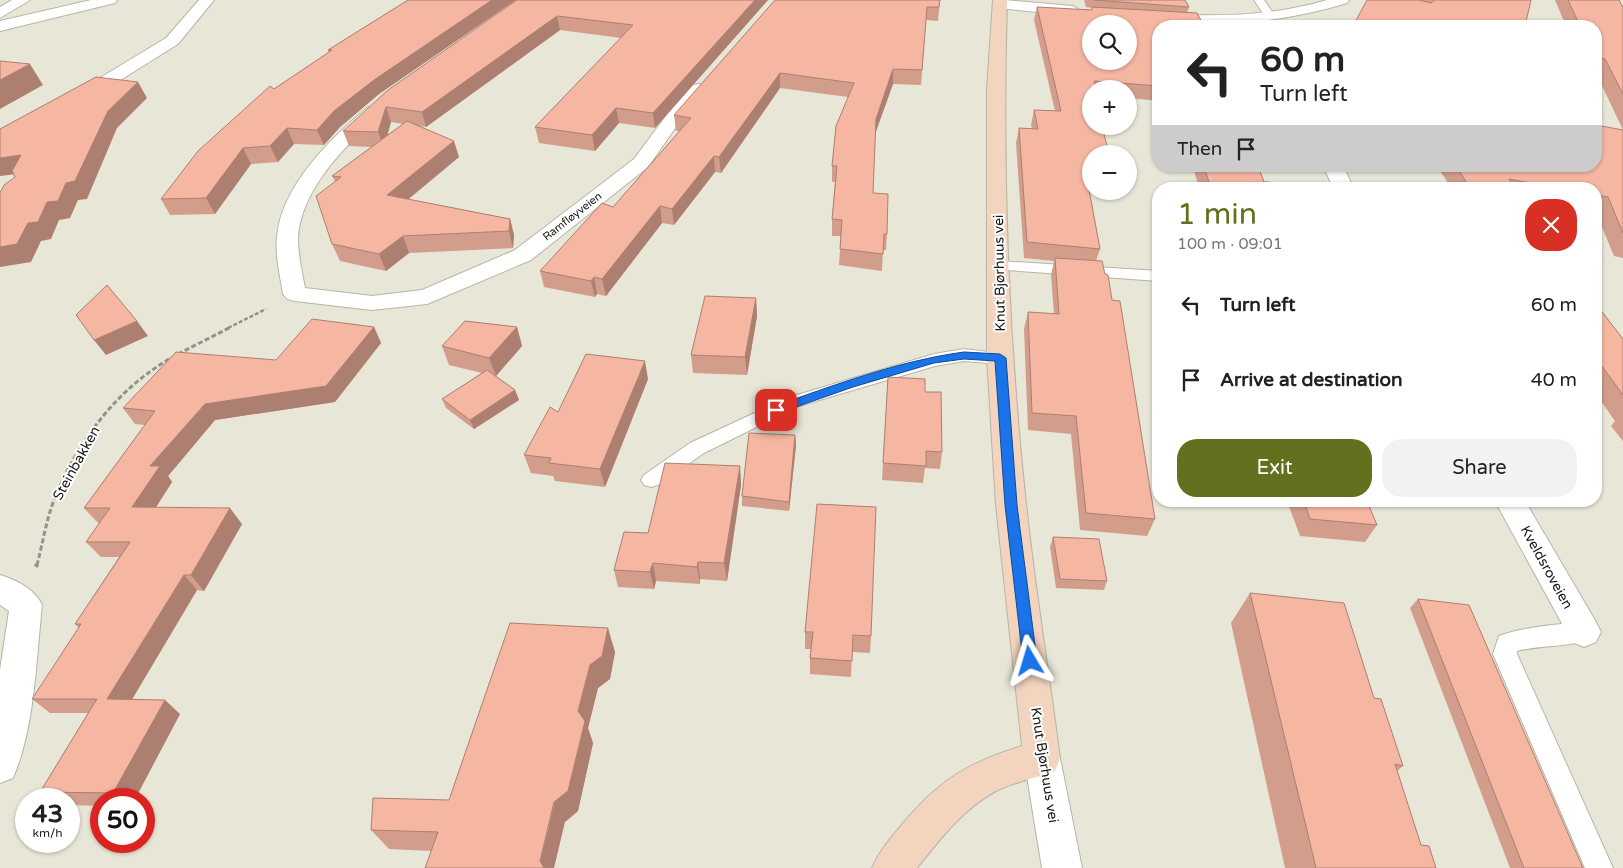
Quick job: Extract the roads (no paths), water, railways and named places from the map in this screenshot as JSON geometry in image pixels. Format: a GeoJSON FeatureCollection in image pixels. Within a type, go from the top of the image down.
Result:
{"type":"FeatureCollection","features":[{"type":"Feature","properties":{"kind":"main road","name":"Knut Bjørhuus vei"},"geometry":{"type":"LineString","coordinates":[[1000,2],[996,89],[1000,358],[1011,505],[1042,758]]}},
{"type":"Feature","properties":{"kind":"main road"},"geometry":{"type":"LineString","coordinates":[[892,868],[927,824],[968,787],[1006,768],[1042,758]]}},
{"type":"Feature","properties":{"kind":"street"},"geometry":{"type":"LineString","coordinates":[[0,13],[23,0]]}},
{"type":"Feature","properties":{"kind":"street"},"geometry":{"type":"LineString","coordinates":[[72,10],[87,0]]}},
{"type":"Feature","properties":{"kind":"street"},"geometry":{"type":"LineString","coordinates":[[0,26],[110,0]]}},
{"type":"Feature","properties":{"kind":"street"},"geometry":{"type":"LineString","coordinates":[[1151,18],[1211,20],[1270,16],[1298,12],[1342,0]]}},
{"type":"Feature","properties":{"kind":"street"},"geometry":{"type":"LineString","coordinates":[[64,106],[172,41],[210,1]]}},
{"type":"Feature","properties":{"kind":"street"},"geometry":{"type":"LineString","coordinates":[[1000,2],[1085,12]]}},
{"type":"Feature","properties":{"kind":"street"},"geometry":{"type":"LineString","coordinates":[[1270,16],[1275,20]]}},
{"type":"Feature","properties":{"kind":"street","name":"Ramfløyveien"},"geometry":{"type":"LineString","coordinates":[[386,100],[348,132],[314,172],[302,194],[288,234],[295,294],[372,303],[427,297],[523,255],[641,163],[672,120],[710,77]]}},
{"type":"Feature","properties":{"kind":"street","name":"Kveldsroveien"},"geometry":{"type":"LineString","coordinates":[[1513,507],[1584,632]]}},
{"type":"Feature","properties":{"kind":"street"},"geometry":{"type":"LineString","coordinates":[[0,765],[10,724],[13,596]]}},
{"type":"Feature","properties":{"kind":"street","name":"Knut Bjørhuus vei"},"geometry":{"type":"LineString","coordinates":[[1042,758],[1062,868]]}},
{"type":"Feature","properties":{"kind":"lane"},"geometry":{"type":"LineString","coordinates":[[1259,0],[1270,16]]}},
{"type":"Feature","properties":{"kind":"lane"},"geometry":{"type":"LineString","coordinates":[[998,266],[1152,276]]}},
{"type":"Feature","properties":{"kind":"lane"},"geometry":{"type":"LineString","coordinates":[[651,480],[697,448],[741,425],[793,402],[934,360],[964,355],[1000,358]]}},
{"type":"Feature","properties":{"kind":"lane"},"geometry":{"type":"LineString","coordinates":[[1584,632],[1534,637],[1507,643],[1505,654],[1600,868]]}}]}
